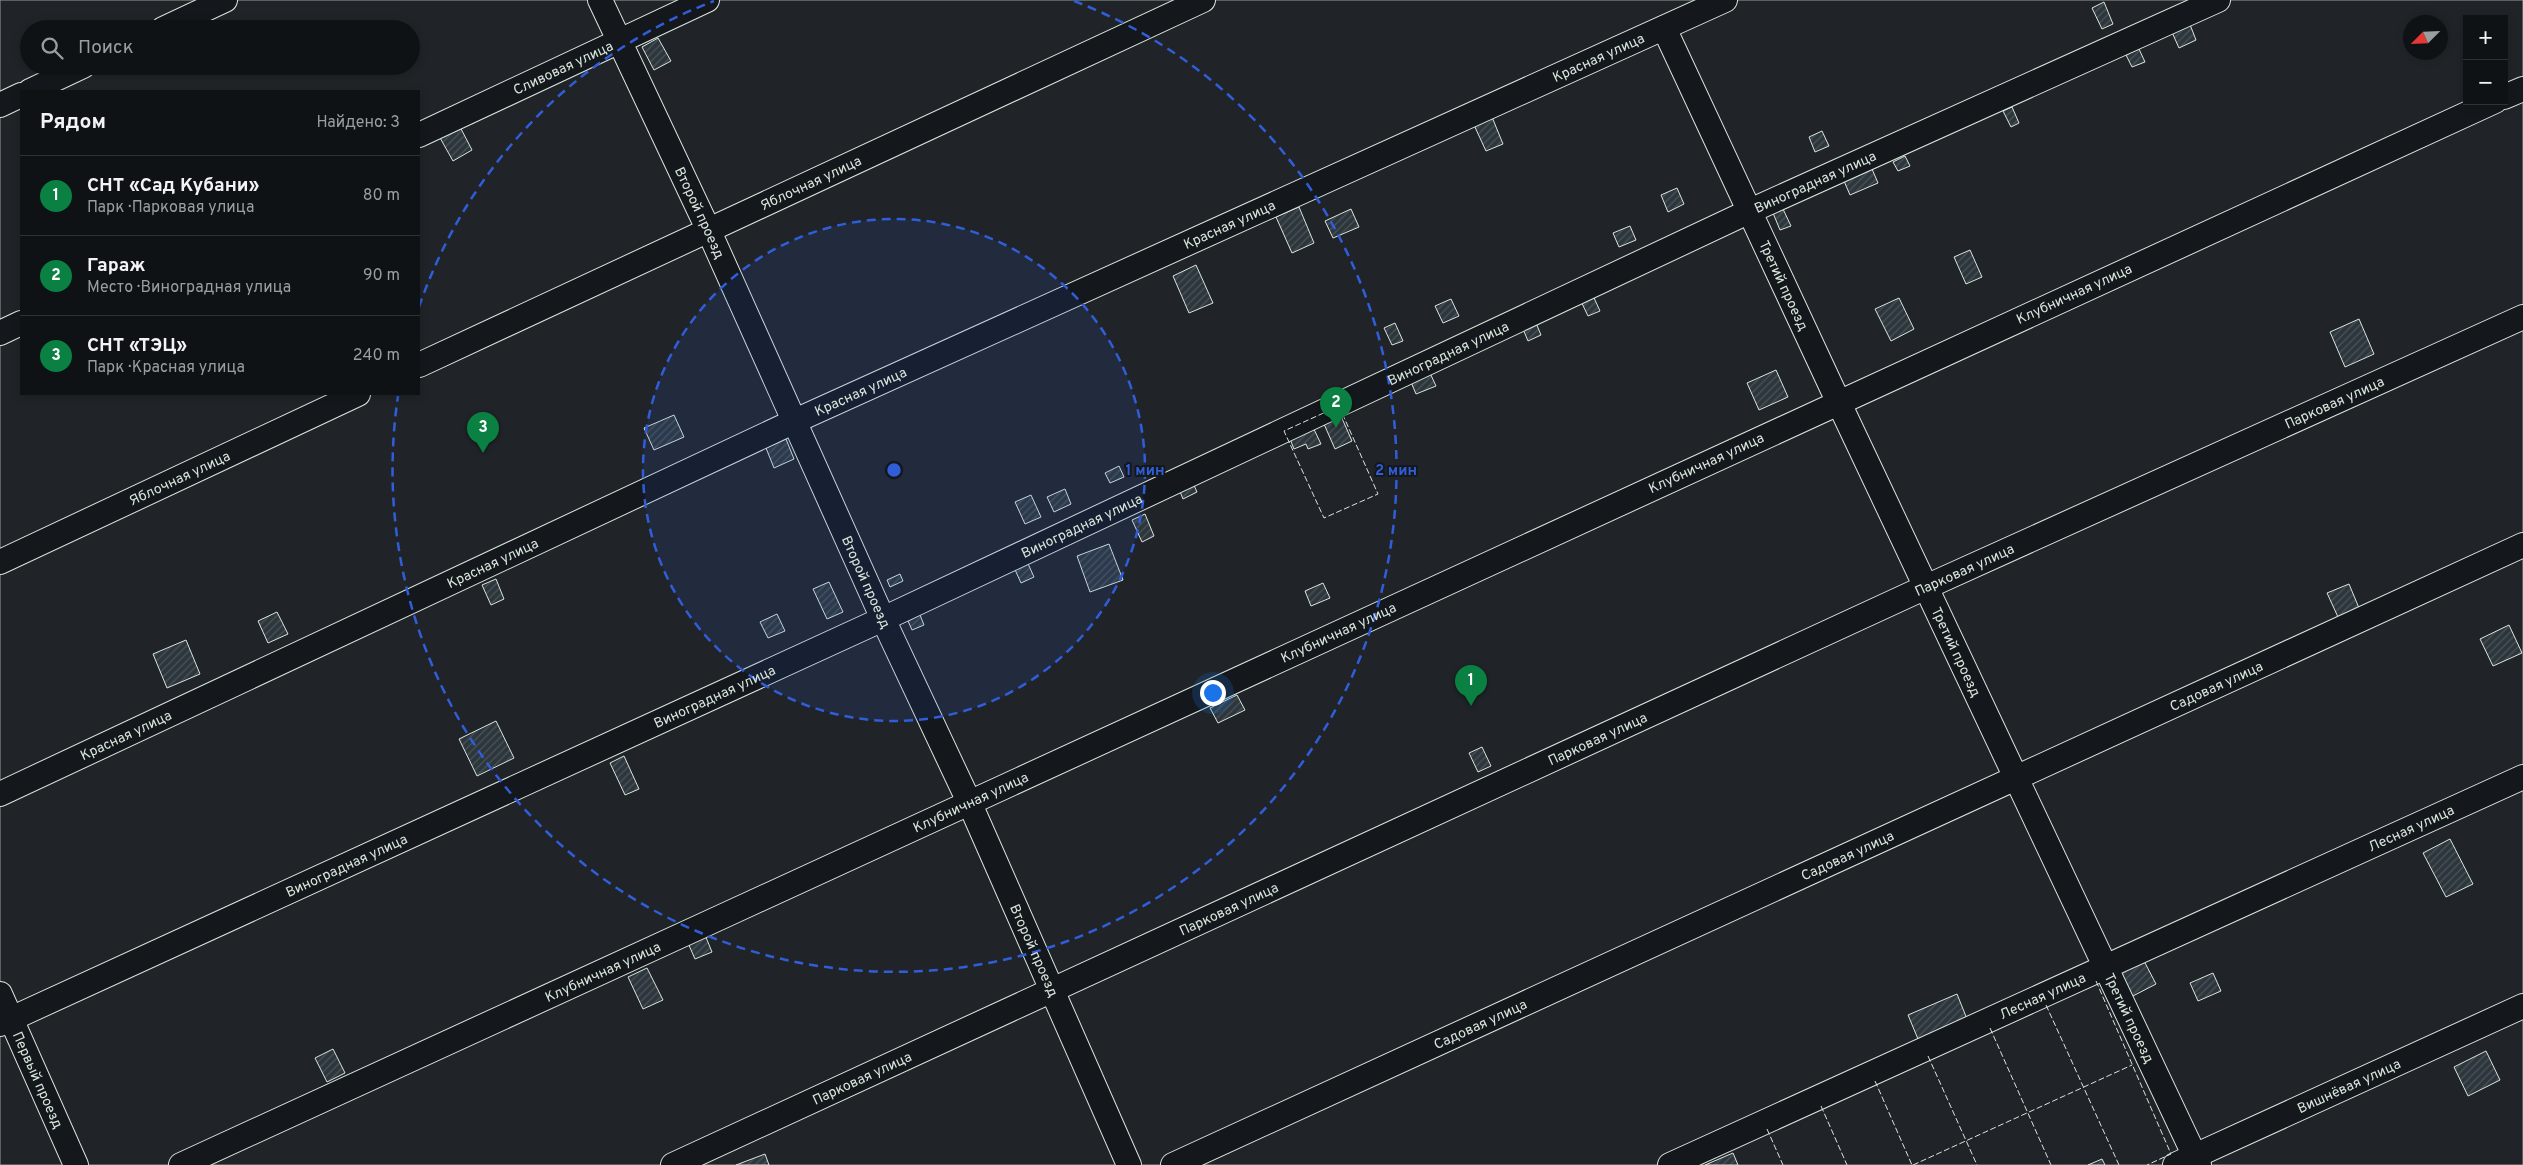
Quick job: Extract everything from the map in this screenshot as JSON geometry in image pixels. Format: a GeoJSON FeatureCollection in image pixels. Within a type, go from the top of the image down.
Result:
{"type":"FeatureCollection","features":[{"type":"Feature","properties":{"kind":"street"},"geometry":{"type":"LineString","coordinates":[[182,20],[225,0]]}},
{"type":"Feature","properties":{"kind":"street","name":"Второй проезд"},"geometry":{"type":"LineString","coordinates":[[600,0],[708,229],[883,619],[970,804],[1129,1165]]}},
{"type":"Feature","properties":{"kind":"street","name":"Сливовая улица"},"geometry":{"type":"LineString","coordinates":[[420,135],[707,0]]}},
{"type":"Feature","properties":{"kind":"street","name":"Яблочная улица"},"geometry":{"type":"LineString","coordinates":[[420,365],[1204,0]]}},
{"type":"Feature","properties":{"kind":"street","name":"Красная улица"},"geometry":{"type":"LineString","coordinates":[[0,794],[795,421],[1725,0]]}},
{"type":"Feature","properties":{"kind":"street","name":"Виноградная улица"},"geometry":{"type":"LineString","coordinates":[[6,1021],[883,619],[1750,211],[2218,0]]}},
{"type":"Feature","properties":{"kind":"street","name":"Третий проезд"},"geometry":{"type":"LineString","coordinates":[[1664,28],[2015,778],[2106,966],[2190,1162]]}},
{"type":"Feature","properties":{"kind":"street"},"geometry":{"type":"LineString","coordinates":[[32,90],[64,75]]}},
{"type":"Feature","properties":{"kind":"street"},"geometry":{"type":"LineString","coordinates":[[2508,95],[2523,88]]}},
{"type":"Feature","properties":{"kind":"street"},"geometry":{"type":"LineString","coordinates":[[0,105],[20,95]]}},
{"type":"Feature","properties":{"kind":"street","name":"Клубничная улица"},"geometry":{"type":"LineString","coordinates":[[181,1165],[970,804],[1838,401],[2486,105]]}},
{"type":"Feature","properties":{"kind":"street","name":"Парковая улица"},"geometry":{"type":"LineString","coordinates":[[673,1165],[1926,587],[2523,317]]}},
{"type":"Feature","properties":{"kind":"street"},"geometry":{"type":"LineString","coordinates":[[0,332],[20,322]]}},
{"type":"Feature","properties":{"kind":"street","name":"Яблочная улица"},"geometry":{"type":"LineString","coordinates":[[0,562],[356,395]]}},
{"type":"Feature","properties":{"kind":"street","name":"Садовая улица"},"geometry":{"type":"LineString","coordinates":[[1172,1165],[2523,545]]}},
{"type":"Feature","properties":{"kind":"street","name":"Лесная улица"},"geometry":{"type":"LineString","coordinates":[[1670,1165],[2523,777]]}},
{"type":"Feature","properties":{"kind":"street","name":"Первый проезд"},"geometry":{"type":"LineString","coordinates":[[0,994],[6,1021],[76,1165]]}},
{"type":"Feature","properties":{"kind":"street","name":"Вишнёвая улица"},"geometry":{"type":"LineString","coordinates":[[2190,1162],[2523,1006]]}},
{"type":"Feature","properties":{"kind":"shaded area"},"geometry":{"type":"Polygon","coordinates":[[[0,0],[2523,0],[2523,1165],[0,1165],[0,0]]]}},
{"type":"Feature","properties":{"kind":"building"},"geometry":{"type":"Polygon","coordinates":[[[2104,2],[2113,24],[2102,29],[2092,8],[2104,2]]]}},
{"type":"Feature","properties":{"kind":"building"},"geometry":{"type":"Polygon","coordinates":[[[2189,22],[2196,40],[2179,48],[2171,30],[2189,22]]]}},
{"type":"Feature","properties":{"kind":"building"},"geometry":{"type":"Polygon","coordinates":[[[658,38],[671,61],[654,70],[642,47],[658,38]]]}},
{"type":"Feature","properties":{"kind":"building"},"geometry":{"type":"Polygon","coordinates":[[[2139,49],[2145,62],[2132,67],[2126,55],[2139,49]]]}},
{"type":"Feature","properties":{"kind":"building"},"geometry":{"type":"Polygon","coordinates":[[[2012,107],[2019,123],[2011,127],[2003,111],[2012,107]]]}},
{"type":"Feature","properties":{"kind":"building"},"geometry":{"type":"Polygon","coordinates":[[[1492,117],[1503,144],[1486,151],[1474,125],[1492,117]]]}},
{"type":"Feature","properties":{"kind":"building"},"geometry":{"type":"Polygon","coordinates":[[[459,125],[472,150],[453,161],[439,136],[459,125]]]}},
{"type":"Feature","properties":{"kind":"building"},"geometry":{"type":"Polygon","coordinates":[[[1822,131],[1829,146],[1815,152],[1809,137],[1822,131]]]}},
{"type":"Feature","properties":{"kind":"building"},"geometry":{"type":"Polygon","coordinates":[[[1905,156],[1910,166],[1898,171],[1893,162],[1905,156]]]}},
{"type":"Feature","properties":{"kind":"building"},"geometry":{"type":"Polygon","coordinates":[[[1872,169],[1878,183],[1850,195],[1844,181],[1872,169]]]}},
{"type":"Feature","properties":{"kind":"building"},"geometry":{"type":"Polygon","coordinates":[[[1677,188],[1684,204],[1668,212],[1661,195],[1677,188]]]}},
{"type":"Feature","properties":{"kind":"building"},"geometry":{"type":"Polygon","coordinates":[[[1299,207],[1314,243],[1292,253],[1276,217],[1299,207]]]}},
{"type":"Feature","properties":{"kind":"building"},"geometry":{"type":"Polygon","coordinates":[[[1351,209],[1359,227],[1333,238],[1325,221],[1351,209]]]}},
{"type":"Feature","properties":{"kind":"building"},"geometry":{"type":"Polygon","coordinates":[[[1783,209],[1791,226],[1780,230],[1773,213],[1783,209]]]}},
{"type":"Feature","properties":{"kind":"building"},"geometry":{"type":"Polygon","coordinates":[[[1630,226],[1636,240],[1619,247],[1613,233],[1630,226]]]}},
{"type":"Feature","properties":{"kind":"building"},"geometry":{"type":"Polygon","coordinates":[[[1970,250],[1982,277],[1966,284],[1954,257],[1970,250]]]}},
{"type":"Feature","properties":{"kind":"building"},"geometry":{"type":"Polygon","coordinates":[[[1196,265],[1213,303],[1189,313],[1173,276],[1196,265]]]}},
{"type":"Feature","properties":{"kind":"building"},"geometry":{"type":"Polygon","coordinates":[[[1590,289],[1600,311],[1588,316],[1578,295],[1590,289]]]}},
{"type":"Feature","properties":{"kind":"building"},"geometry":{"type":"Polygon","coordinates":[[[1899,298],[1914,329],[1891,341],[1875,309],[1899,298]]]}},
{"type":"Feature","properties":{"kind":"building"},"geometry":{"type":"Polygon","coordinates":[[[1451,299],[1459,316],[1443,323],[1435,306],[1451,299]]]}},
{"type":"Feature","properties":{"kind":"building"},"geometry":{"type":"Polygon","coordinates":[[[2359,319],[2374,354],[2345,367],[2330,332],[2359,319]]]}},
{"type":"Feature","properties":{"kind":"building"},"geometry":{"type":"Polygon","coordinates":[[[1395,323],[1403,341],[1392,345],[1384,328],[1395,323]]]}},
{"type":"Feature","properties":{"kind":"building"},"geometry":{"type":"Polygon","coordinates":[[[1536,323],[1541,335],[1528,341],[1523,329],[1536,323]]]}},
{"type":"Feature","properties":{"kind":"building"},"geometry":{"type":"Polygon","coordinates":[[[1776,370],[1788,397],[1759,410],[1747,383],[1776,370]]]}},
{"type":"Feature","properties":{"kind":"building"},"geometry":{"type":"Polygon","coordinates":[[[1430,373],[1436,386],[1416,394],[1411,382],[1430,373]]]}},
{"type":"Feature","properties":{"kind":"building"},"geometry":{"type":"Polygon","coordinates":[[[1337,407],[1352,441],[1335,449],[1320,415],[1337,407]]]}},
{"type":"Feature","properties":{"kind":"building"},"geometry":{"type":"Polygon","coordinates":[[[674,415],[684,437],[654,450],[644,428],[674,415]]]}},
{"type":"Feature","properties":{"kind":"building"},"geometry":{"type":"Polygon","coordinates":[[[1311,423],[1321,444],[1308,449],[1306,444],[1294,449],[1288,434],[1311,423]]]}},
{"type":"Feature","properties":{"kind":"building"},"geometry":{"type":"Polygon","coordinates":[[[786,439],[794,459],[774,468],[766,448],[786,439]]]}},
{"type":"Feature","properties":{"kind":"building"},"geometry":{"type":"Polygon","coordinates":[[[1119,466],[1124,477],[1110,483],[1105,473],[1119,466]]]}},
{"type":"Feature","properties":{"kind":"building"},"geometry":{"type":"Polygon","coordinates":[[[1193,483],[1197,492],[1183,499],[1179,489],[1193,483]]]}},
{"type":"Feature","properties":{"kind":"building"},"geometry":{"type":"Polygon","coordinates":[[[1065,489],[1071,504],[1054,512],[1047,497],[1065,489]]]}},
{"type":"Feature","properties":{"kind":"building"},"geometry":{"type":"Polygon","coordinates":[[[1031,495],[1041,517],[1025,524],[1015,502],[1031,495]]]}},
{"type":"Feature","properties":{"kind":"building"},"geometry":{"type":"Polygon","coordinates":[[[1145,514],[1154,536],[1142,542],[1132,520],[1145,514]]]}},
{"type":"Feature","properties":{"kind":"building"},"geometry":{"type":"Polygon","coordinates":[[[1109,544],[1123,580],[1090,592],[1077,556],[1109,544]]]}},
{"type":"Feature","properties":{"kind":"building"},"geometry":{"type":"Polygon","coordinates":[[[1025,557],[1034,577],[1021,583],[1012,563],[1025,557]]]}},
{"type":"Feature","properties":{"kind":"building"},"geometry":{"type":"Polygon","coordinates":[[[900,574],[903,581],[890,587],[887,580],[900,574]]]}},
{"type":"Feature","properties":{"kind":"building"},"geometry":{"type":"Polygon","coordinates":[[[496,579],[504,599],[491,605],[482,585],[496,579]]]}},
{"type":"Feature","properties":{"kind":"building"},"geometry":{"type":"Polygon","coordinates":[[[829,582],[843,612],[827,619],[813,589],[829,582]]]}},
{"type":"Feature","properties":{"kind":"building"},"geometry":{"type":"Polygon","coordinates":[[[1323,583],[1330,598],[1311,606],[1305,591],[1323,583]]]}},
{"type":"Feature","properties":{"kind":"building"},"geometry":{"type":"Polygon","coordinates":[[[2349,584],[2359,608],[2338,617],[2327,593],[2349,584]]]}},
{"type":"Feature","properties":{"kind":"building"},"geometry":{"type":"Polygon","coordinates":[[[277,612],[288,634],[268,643],[258,621],[277,612]]]}},
{"type":"Feature","properties":{"kind":"building"},"geometry":{"type":"Polygon","coordinates":[[[777,614],[785,631],[768,638],[760,622],[777,614]]]}},
{"type":"Feature","properties":{"kind":"building"},"geometry":{"type":"Polygon","coordinates":[[[920,615],[924,625],[912,630],[908,621],[920,615]]]}},
{"type":"Feature","properties":{"kind":"building"},"geometry":{"type":"Polygon","coordinates":[[[2509,625],[2522,653],[2493,666],[2480,639],[2509,625]]]}},
{"type":"Feature","properties":{"kind":"building"},"geometry":{"type":"Polygon","coordinates":[[[186,640],[200,674],[167,688],[153,654],[186,640]]]}},
{"type":"Feature","properties":{"kind":"building"},"geometry":{"type":"Polygon","coordinates":[[[1237,695],[1245,710],[1218,723],[1210,708],[1237,695]]]}},
{"type":"Feature","properties":{"kind":"building"},"geometry":{"type":"Polygon","coordinates":[[[496,721],[514,758],[477,776],[459,739],[496,721]]]}},
{"type":"Feature","properties":{"kind":"building"},"geometry":{"type":"Polygon","coordinates":[[[1482,747],[1491,766],[1478,772],[1469,753],[1482,747]]]}},
{"type":"Feature","properties":{"kind":"building"},"geometry":{"type":"Polygon","coordinates":[[[624,756],[639,789],[625,795],[610,763],[624,756]]]}},
{"type":"Feature","properties":{"kind":"building"},"geometry":{"type":"Polygon","coordinates":[[[2450,839],[2473,884],[2446,897],[2423,853],[2450,839]]]}},
{"type":"Feature","properties":{"kind":"building"},"geometry":{"type":"Polygon","coordinates":[[[705,935],[712,952],[695,959],[688,943],[705,935]]]}},
{"type":"Feature","properties":{"kind":"building"},"geometry":{"type":"Polygon","coordinates":[[[2144,961],[2156,984],[2131,997],[2119,974],[2144,961]]]}},
{"type":"Feature","properties":{"kind":"building"},"geometry":{"type":"Polygon","coordinates":[[[647,968],[663,1000],[643,1009],[628,977],[647,968]]]}},
{"type":"Feature","properties":{"kind":"building"},"geometry":{"type":"Polygon","coordinates":[[[2213,973],[2221,991],[2198,1001],[2190,983],[2213,973]]]}},
{"type":"Feature","properties":{"kind":"building"},"geometry":{"type":"Polygon","coordinates":[[[1957,994],[1967,1019],[1918,1039],[1908,1015],[1957,994]]]}},
{"type":"Feature","properties":{"kind":"building"},"geometry":{"type":"Polygon","coordinates":[[[333,1049],[345,1073],[327,1082],[315,1058],[333,1049]]]}},
{"type":"Feature","properties":{"kind":"building"},"geometry":{"type":"Polygon","coordinates":[[[2486,1051],[2500,1080],[2468,1096],[2454,1067],[2486,1051]]]}},
{"type":"Feature","properties":{"kind":"building"},"geometry":{"type":"Polygon","coordinates":[[[1733,1153],[1738,1165],[1705,1165],[1733,1153]]]}},
{"type":"Feature","properties":{"kind":"building"},"geometry":{"type":"Polygon","coordinates":[[[765,1154],[769,1165],[736,1165],[765,1154]]]}},
{"type":"Feature","properties":{"kind":"building"},"geometry":{"type":"Polygon","coordinates":[[[2102,1159],[2105,1165],[2088,1165],[2102,1159]]]}},
{"type":"Feature","properties":{"kind":"fence"},"geometry":{"type":"LineString","coordinates":[[1339,406],[1378,494],[1324,518],[1284,431],[1339,406]]}},
{"type":"Feature","properties":{"kind":"fence"},"geometry":{"type":"LineString","coordinates":[[2096,981],[2171,1154],[2147,1165]]}},
{"type":"Feature","properties":{"kind":"fence"},"geometry":{"type":"LineString","coordinates":[[2046,1005],[2119,1165]]}},
{"type":"Feature","properties":{"kind":"fence"},"geometry":{"type":"LineString","coordinates":[[1990,1028],[2051,1165]]}},
{"type":"Feature","properties":{"kind":"fence"},"geometry":{"type":"LineString","coordinates":[[1928,1056],[1977,1165]]}},
{"type":"Feature","properties":{"kind":"fence"},"geometry":{"type":"LineString","coordinates":[[1913,1165],[2132,1065]]}},
{"type":"Feature","properties":{"kind":"fence"},"geometry":{"type":"LineString","coordinates":[[1875,1081],[1912,1165]]}},
{"type":"Feature","properties":{"kind":"fence"},"geometry":{"type":"LineString","coordinates":[[1821,1106],[1847,1165]]}},
{"type":"Feature","properties":{"kind":"fence"},"geometry":{"type":"LineString","coordinates":[[1767,1129],[1783,1165]]}},
{"type":"Feature","properties":{"kind":"place","name":"Гараж"},"geometry":{"type":"Point","coordinates":[1336,428]}},
{"type":"Feature","properties":{"kind":"place","name":"СНТ «ТЭЦ»"},"geometry":{"type":"Point","coordinates":[483,453]}},
{"type":"Feature","properties":{"kind":"place","name":"СНТ «Сад Кубани»"},"geometry":{"type":"Point","coordinates":[1471,706]}}]}
